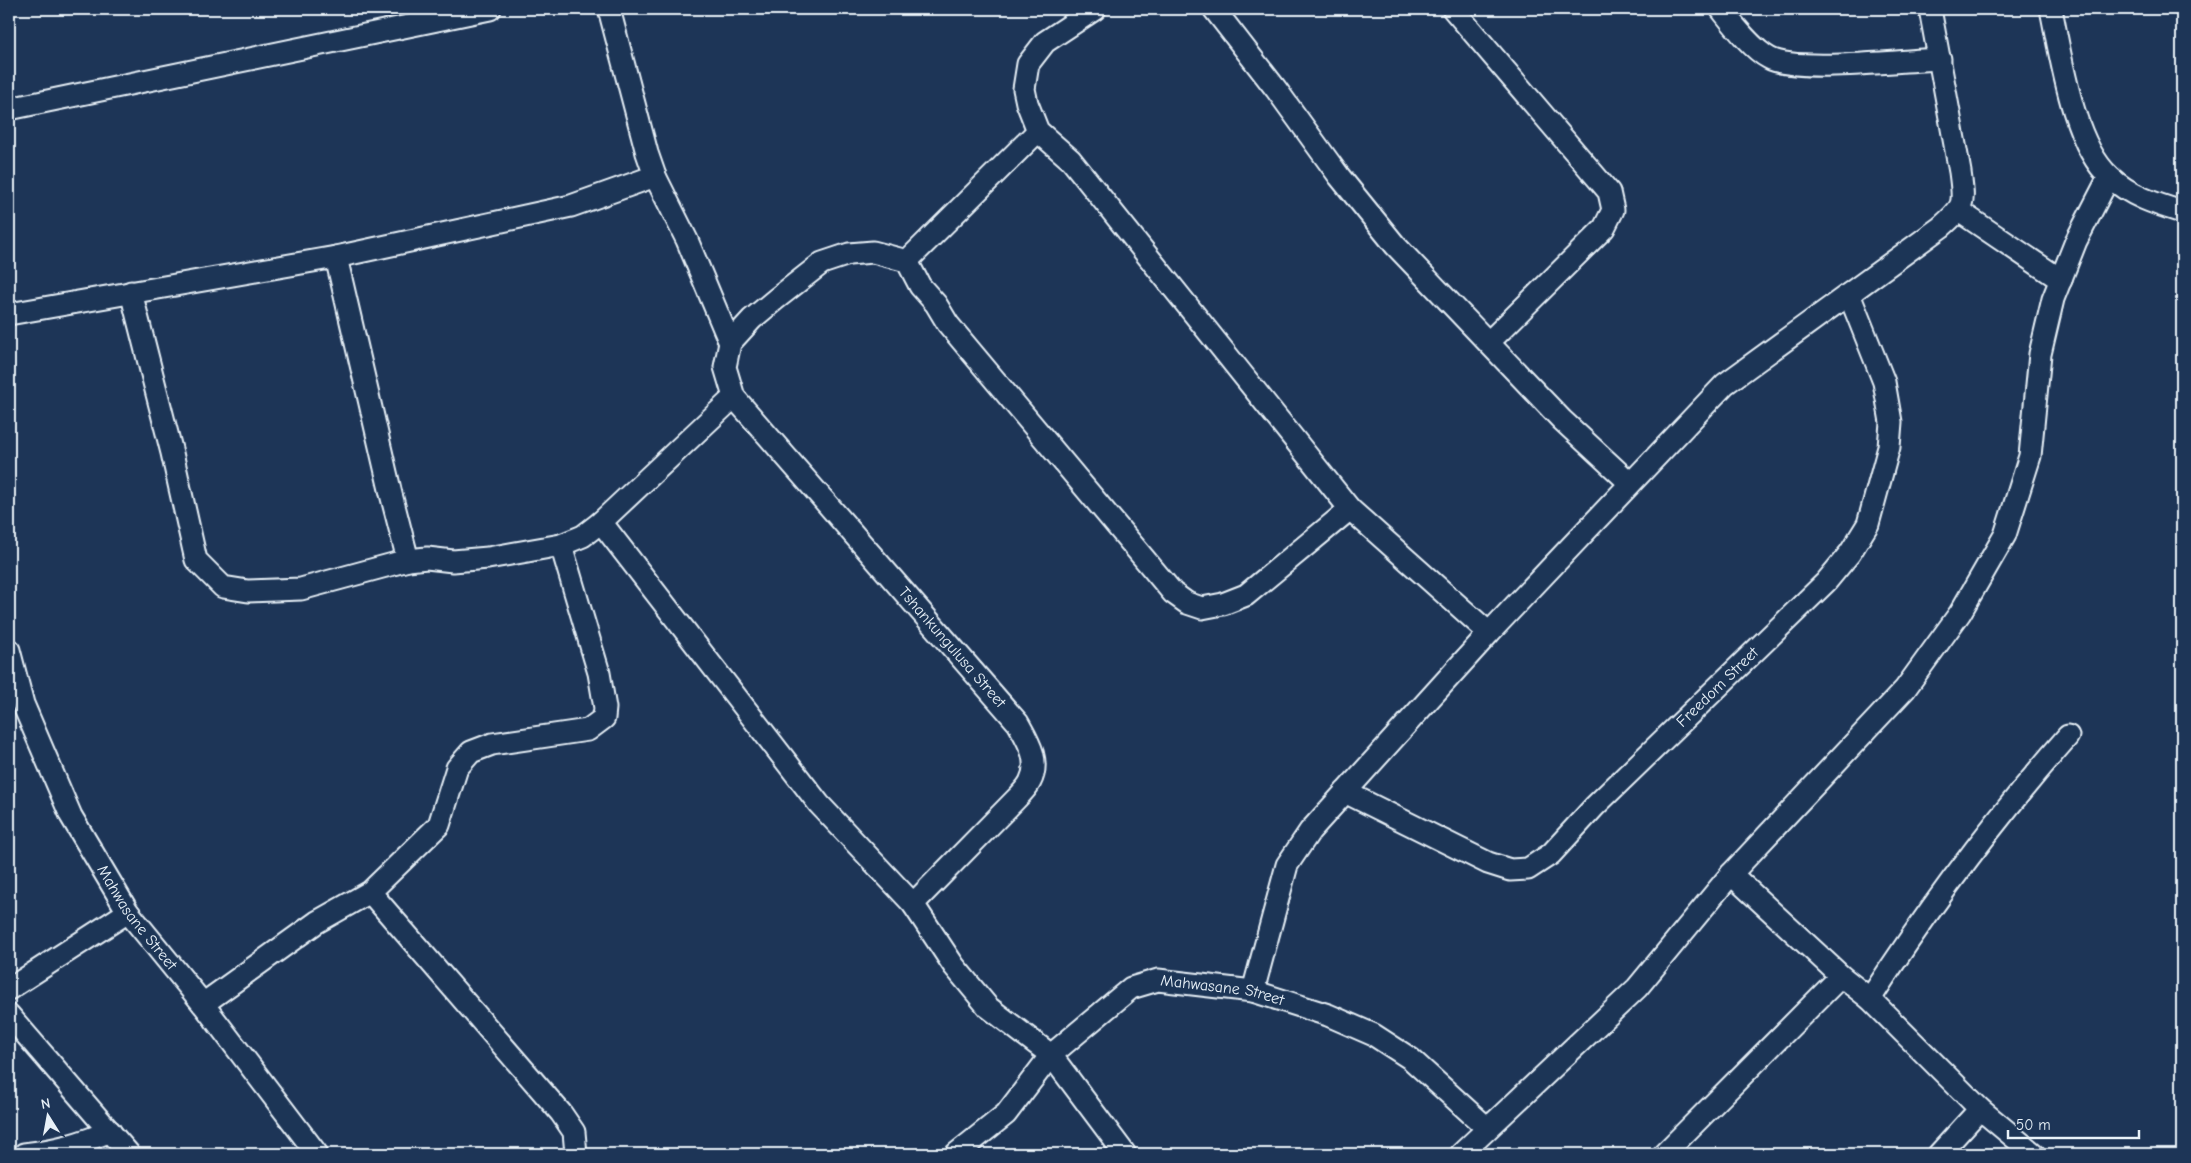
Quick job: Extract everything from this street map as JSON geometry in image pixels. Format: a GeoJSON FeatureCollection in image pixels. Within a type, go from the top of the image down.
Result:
{"type":"FeatureCollection","features":[{"type":"Feature","properties":{"kind":"street"},"geometry":{"type":"LineString","coordinates":[[9,109],[490,9]]}},
{"type":"Feature","properties":{"kind":"street"},"geometry":{"type":"LineString","coordinates":[[609,9],[646,153],[655,176],[687,240],[730,343]]}},
{"type":"Feature","properties":{"kind":"street"},"geometry":{"type":"LineString","coordinates":[[1095,9],[1045,42],[1028,64],[1024,90],[1026,103],[1038,131],[1071,160],[1350,509],[1489,633]]}},
{"type":"Feature","properties":{"kind":"street"},"geometry":{"type":"LineString","coordinates":[[1214,9],[1276,89],[1339,176],[1395,245],[1562,420],[1630,483]]}},
{"type":"Feature","properties":{"kind":"street"},"geometry":{"type":"LineString","coordinates":[[1454,9],[1609,192],[1613,210],[1604,228],[1489,342]]}},
{"type":"Feature","properties":{"kind":"street"},"geometry":{"type":"LineString","coordinates":[[1721,9],[1738,32],[1769,59],[1800,66],[1940,59]]}},
{"type":"Feature","properties":{"kind":"street"},"geometry":{"type":"LineString","coordinates":[[1253,991],[1287,865],[1310,831],[1489,633],[1725,384],[1959,212],[1963,198],[1960,172],[1930,9]]}},
{"type":"Feature","properties":{"kind":"street"},"geometry":{"type":"LineString","coordinates":[[2051,9],[2065,73],[2080,127],[2094,157],[2110,177],[2138,197],[2182,212]]}},
{"type":"Feature","properties":{"kind":"street"},"geometry":{"type":"LineString","coordinates":[[907,261],[1038,131]]}},
{"type":"Feature","properties":{"kind":"street"},"geometry":{"type":"LineString","coordinates":[[9,314],[336,257],[571,206],[655,176]]}},
{"type":"Feature","properties":{"kind":"street"},"geometry":{"type":"LineString","coordinates":[[1461,1154],[1637,988],[1731,874],[1905,689],[1960,613],[2005,535],[2030,456],[2040,354],[2053,299],[2076,241],[2110,177]]}},
{"type":"Feature","properties":{"kind":"street"},"geometry":{"type":"LineString","coordinates":[[1959,212],[2061,280]]}},
{"type":"Feature","properties":{"kind":"street"},"geometry":{"type":"LineString","coordinates":[[131,292],[172,454],[196,560],[223,587],[248,591],[301,589],[408,560],[427,558],[454,560],[488,558],[561,545],[583,536],[601,522],[734,397],[725,367],[730,343],[752,319],[822,263],[849,254],[873,252],[907,261],[920,286],[936,304],[948,324],[1173,593],[1187,603],[1202,608],[1223,604],[1246,595],[1350,509]]}},
{"type":"Feature","properties":{"kind":"street"},"geometry":{"type":"LineString","coordinates":[[336,257],[408,560]]}},
{"type":"Feature","properties":{"kind":"street","name":"Freedom Street"},"geometry":{"type":"LineString","coordinates":[[1345,792],[1488,863],[1510,870],[1528,868],[1551,854],[1595,806],[1826,582],[1850,554],[1868,524],[1889,447],[1891,422],[1884,382],[1849,294]]}},
{"type":"Feature","properties":{"kind":"street","name":"Tshankungulusa Street"},"geometry":{"type":"LineString","coordinates":[[734,397],[1018,723],[1030,745],[1035,764],[1030,782],[1015,800],[913,904]]}},
{"type":"Feature","properties":{"kind":"street"},"geometry":{"type":"LineString","coordinates":[[601,522],[819,804],[913,904],[954,966],[988,1007],[1051,1055],[1125,1154]]}},
{"type":"Feature","properties":{"kind":"street"},"geometry":{"type":"LineString","coordinates":[[203,1004],[317,922],[370,892],[439,825],[457,768],[471,752],[492,744],[588,730],[604,718],[605,708],[599,673],[561,545]]}},
{"type":"Feature","properties":{"kind":"street","name":"Mahwasane Street"},"geometry":{"type":"LineString","coordinates":[[9,650],[16,705],[71,816],[128,912],[203,1004],[317,1154]]}},
{"type":"Feature","properties":{"kind":"street"},"geometry":{"type":"LineString","coordinates":[[1870,999],[1913,932],[1956,873],[2017,795],[2068,736]]}},
{"type":"Feature","properties":{"kind":"street"},"geometry":{"type":"LineString","coordinates":[[1731,874],[1841,976],[1870,999],[1980,1109],[2034,1154]]}},
{"type":"Feature","properties":{"kind":"street"},"geometry":{"type":"LineString","coordinates":[[370,892],[561,1113],[574,1132],[576,1154]]}},
{"type":"Feature","properties":{"kind":"street"},"geometry":{"type":"LineString","coordinates":[[9,988],[128,912]]}},
{"type":"Feature","properties":{"kind":"street"},"geometry":{"type":"LineString","coordinates":[[1664,1154],[1841,976]]}},
{"type":"Feature","properties":{"kind":"street","name":"Mahwasane Street"},"geometry":{"type":"LineString","coordinates":[[956,1154],[1006,1114],[1051,1055],[1131,988],[1158,980],[1253,991],[1328,1015],[1374,1035],[1411,1059],[1487,1128]]}},
{"type":"Feature","properties":{"kind":"street"},"geometry":{"type":"LineString","coordinates":[[9,1016],[129,1154]]}},
{"type":"Feature","properties":{"kind":"street"},"geometry":{"type":"LineString","coordinates":[[1939,1154],[1980,1109]]}},
{"type":"Feature","properties":{"kind":"street"},"geometry":{"type":"LineString","coordinates":[[24,1154],[57,1150],[85,1142],[110,1131]]}}]}
